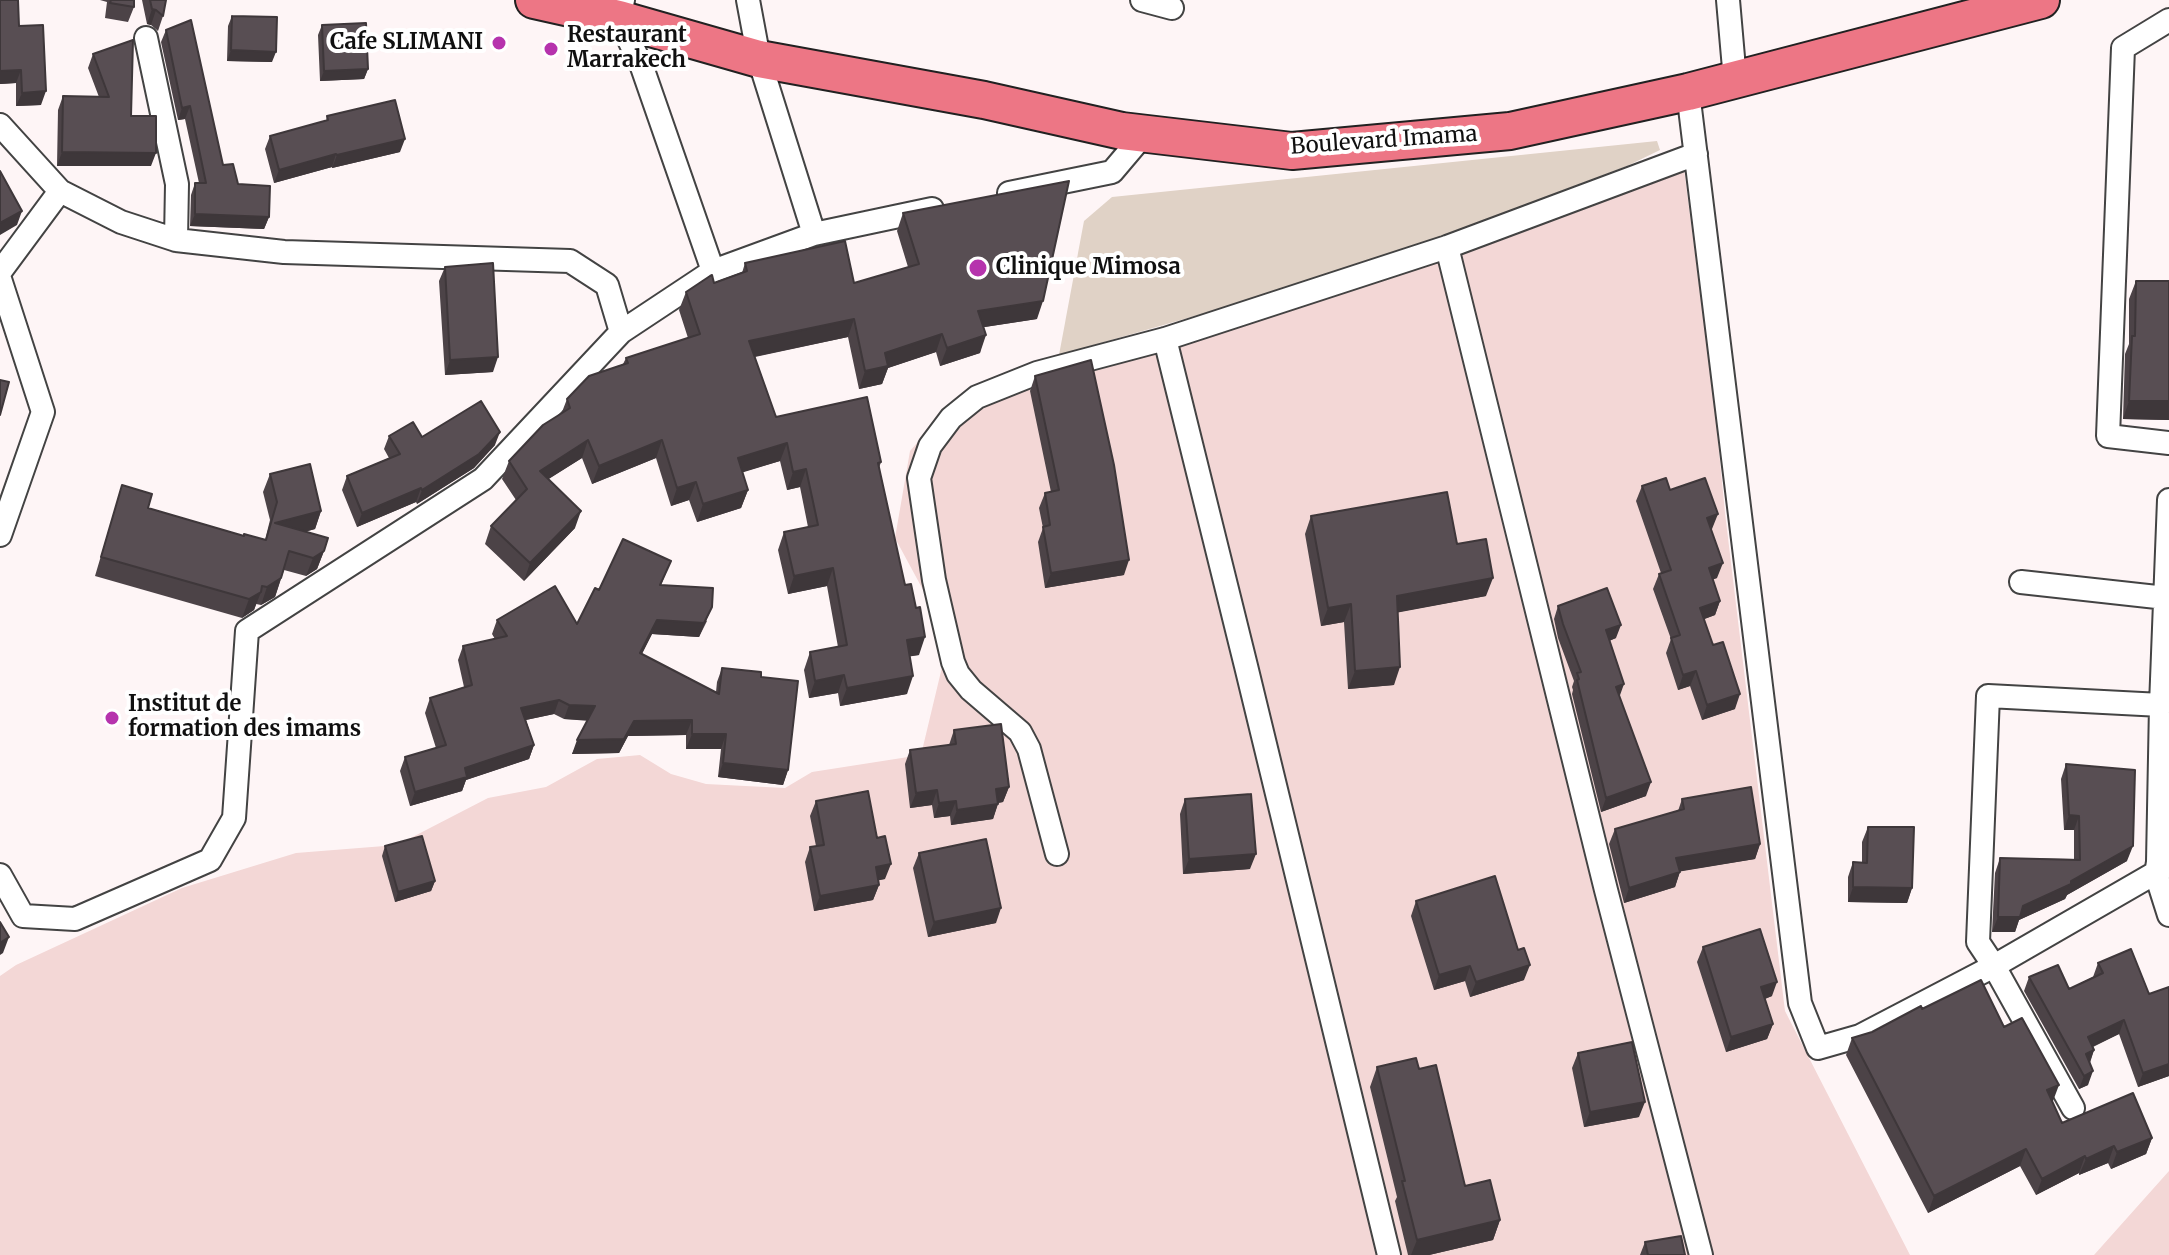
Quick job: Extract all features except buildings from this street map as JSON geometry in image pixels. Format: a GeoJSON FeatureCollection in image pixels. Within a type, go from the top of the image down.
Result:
{"type":"FeatureCollection","features":[{"type":"Feature","properties":{"kind":"main road","name":"Boulevard Imama"},"geometry":{"type":"LineString","coordinates":[[534,0],[618,6],[759,59],[984,100],[1122,131],[1292,151],[1510,131],[1688,92],[2041,0]]}},
{"type":"Feature","properties":{"kind":"street"},"geometry":{"type":"LineString","coordinates":[[748,0],[759,59],[814,234]]}},
{"type":"Feature","properties":{"kind":"street"},"geometry":{"type":"LineString","coordinates":[[1142,0],[1172,8]]}},
{"type":"Feature","properties":{"kind":"street"},"geometry":{"type":"LineString","coordinates":[[1728,0],[1735,80]]}},
{"type":"Feature","properties":{"kind":"street"},"geometry":{"type":"LineString","coordinates":[[618,6],[713,271]]}},
{"type":"Feature","properties":{"kind":"street"},"geometry":{"type":"LineString","coordinates":[[2169,20],[2123,48],[2108,436],[2169,443]]}},
{"type":"Feature","properties":{"kind":"street"},"geometry":{"type":"LineString","coordinates":[[146,38],[177,184],[176,240]]}},
{"type":"Feature","properties":{"kind":"street"},"geometry":{"type":"LineString","coordinates":[[1688,92],[1800,1003],[1818,1048],[1860,1036],[1994,966],[2162,870]]}},
{"type":"Feature","properties":{"kind":"street"},"geometry":{"type":"LineString","coordinates":[[0,125],[60,191],[121,222],[176,240],[284,252],[570,261],[607,285],[621,332]]}},
{"type":"Feature","properties":{"kind":"street"},"geometry":{"type":"LineString","coordinates":[[993,197],[1112,172],[1145,133]]}},
{"type":"Feature","properties":{"kind":"street"},"geometry":{"type":"LineString","coordinates":[[1057,854],[1029,749],[1020,732],[971,690],[953,662],[934,580],[919,478],[930,446],[951,418],[977,397],[1037,373],[1165,339],[1447,247],[1696,154]]}},
{"type":"Feature","properties":{"kind":"street"},"geometry":{"type":"LineString","coordinates":[[0,272],[60,191]]}},
{"type":"Feature","properties":{"kind":"street"},"geometry":{"type":"LineString","coordinates":[[0,875],[23,916],[75,919],[210,860],[234,818],[247,631],[483,479],[621,332],[713,271],[814,234],[948,206]]}},
{"type":"Feature","properties":{"kind":"street"},"geometry":{"type":"LineString","coordinates":[[1447,247],[1606,890],[1701,1255]]}},
{"type":"Feature","properties":{"kind":"street"},"geometry":{"type":"LineString","coordinates":[[0,279],[43,412],[0,535]]}},
{"type":"Feature","properties":{"kind":"street"},"geometry":{"type":"LineString","coordinates":[[1165,339],[1389,1255]]}},
{"type":"Feature","properties":{"kind":"street"},"geometry":{"type":"LineString","coordinates":[[2169,500],[2158,862],[2169,915]]}},
{"type":"Feature","properties":{"kind":"street"},"geometry":{"type":"LineString","coordinates":[[2021,582],[2167,610]]}},
{"type":"Feature","properties":{"kind":"street"},"geometry":{"type":"LineString","coordinates":[[2073,1108],[1978,942],[1988,696],[2161,705]]}},
{"type":"Feature","properties":{"kind":"shaded area"},"geometry":{"type":"Polygon","coordinates":[[[1657,141],[1660,150],[1627,166],[1454,232],[1240,303],[1059,355],[1084,221],[1112,197],[1657,141]]]}},
{"type":"Feature","properties":{"kind":"shaded area"},"geometry":{"type":"Polygon","coordinates":[[[1684,169],[1785,1011],[1910,1255],[0,1255],[0,976],[16,965],[182,888],[296,853],[397,845],[488,798],[546,787],[597,759],[640,755],[671,774],[706,784],[785,788],[812,772],[921,755],[949,638],[895,538],[910,451],[950,405],[1684,169]]]}},
{"type":"Feature","properties":{"kind":"shaded area"},"geometry":{"type":"Polygon","coordinates":[[[2169,1171],[2169,1255],[2094,1255],[2169,1171]]]}},
{"type":"Feature","properties":{"kind":"place","name":"Cafe SLIMANI"},"geometry":{"type":"Point","coordinates":[499,43]}},
{"type":"Feature","properties":{"kind":"place","name":"Restaurant Marrakech"},"geometry":{"type":"Point","coordinates":[551,49]}},
{"type":"Feature","properties":{"kind":"place","name":"Clinique Mimosa"},"geometry":{"type":"Point","coordinates":[978,268]}},
{"type":"Feature","properties":{"kind":"place","name":"Institut de formation des imams"},"geometry":{"type":"Point","coordinates":[112,718]}}]}
